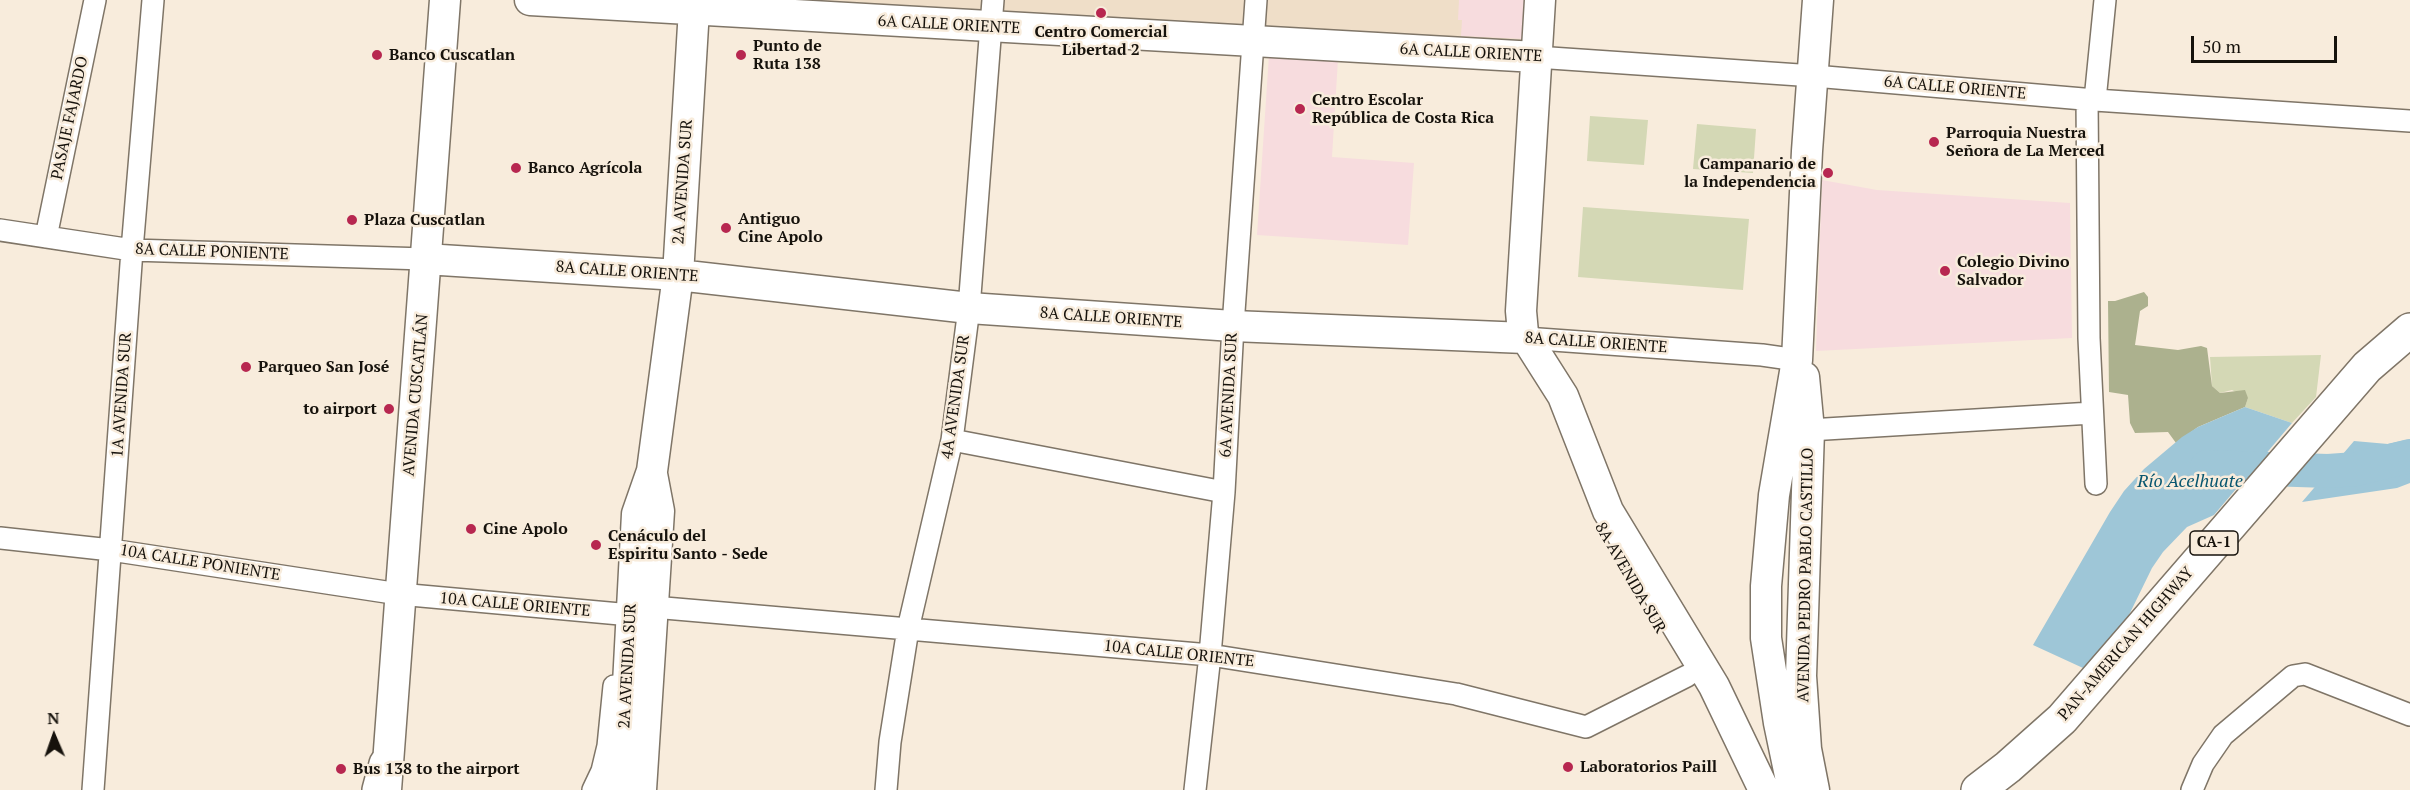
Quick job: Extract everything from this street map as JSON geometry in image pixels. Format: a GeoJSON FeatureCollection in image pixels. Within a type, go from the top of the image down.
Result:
{"type":"FeatureCollection","features":[{"type":"Feature","properties":{"kind":"highway","name":"PAN-AMERICAN HIGHWAY"},"geometry":{"type":"LineString","coordinates":[[2008,790],[2042,764],[2068,725],[2410,330]]}},
{"type":"Feature","properties":{"kind":"highway","name":"PAN-AMERICAN HIGHWAY"},"geometry":{"type":"LineString","coordinates":[[2374,374],[2410,353]]}},
{"type":"Feature","properties":{"kind":"highway","name":"PAN-AMERICAN HIGHWAY"},"geometry":{"type":"LineString","coordinates":[[1978,790],[2068,725]]}},
{"type":"Feature","properties":{"kind":"main road","name":"AVENIDA CUSCATLÁN"},"geometry":{"type":"LineString","coordinates":[[384,781],[446,0]]}},
{"type":"Feature","properties":{"kind":"main road","name":"6A CALLE ORIENTE"},"geometry":{"type":"LineString","coordinates":[[530,0],[992,14],[1253,42],[1536,57]]}},
{"type":"Feature","properties":{"kind":"main road"},"geometry":{"type":"LineString","coordinates":[[1540,0],[1521,311],[1531,348],[1563,396],[1608,512],[1714,686],[1764,790]]}},
{"type":"Feature","properties":{"kind":"main road","name":"AVENIDA PEDRO PABLO CASTILLO"},"geometry":{"type":"LineString","coordinates":[[1807,787],[1779,723],[1766,629],[1766,586],[1774,495],[1797,360],[1807,151],[1818,0]]}},
{"type":"Feature","properties":{"kind":"main road","name":"2A AVENIDA SUR"},"geometry":{"type":"LineString","coordinates":[[612,790],[621,764],[626,722],[634,612],[637,514],[652,471],[678,275],[694,5]]}},
{"type":"Feature","properties":{"kind":"main road","name":"8A CALLE ORIENTE"},"geometry":{"type":"LineString","coordinates":[[426,259],[678,275],[969,308],[1531,348]]}},
{"type":"Feature","properties":{"kind":"main road","name":"8A AVENIDA SUR"},"geometry":{"type":"LineString","coordinates":[[1531,348],[1602,532],[1687,676],[1743,790]]}},
{"type":"Feature","properties":{"kind":"main road","name":"AVENIDA PEDRO PABLO CASTILLO"},"geometry":{"type":"LineString","coordinates":[[1797,360],[1804,377],[1809,430],[1801,676],[1807,787]]}},
{"type":"Feature","properties":{"kind":"main road","name":"2A AVENIDA SUR"},"geometry":{"type":"LineString","coordinates":[[634,612],[641,790]]}},
{"type":"Feature","properties":{"kind":"street","name":"PASAJE FAJARDO"},"geometry":{"type":"LineString","coordinates":[[46,237],[95,0]]}},
{"type":"Feature","properties":{"kind":"street","name":"1A AVENIDA SUR"},"geometry":{"type":"LineString","coordinates":[[93,790],[132,250],[153,0]]}},
{"type":"Feature","properties":{"kind":"street","name":"6A AVENIDA SUR"},"geometry":{"type":"LineString","coordinates":[[1195,790],[1210,655],[1224,492],[1256,0]]}},
{"type":"Feature","properties":{"kind":"street"},"geometry":{"type":"LineString","coordinates":[[2096,484],[2089,338],[2091,99],[2105,0]]}},
{"type":"Feature","properties":{"kind":"street","name":"4A AVENIDA SUR"},"geometry":{"type":"LineString","coordinates":[[886,790],[890,742],[908,629],[952,440],[969,308],[992,14]]}},
{"type":"Feature","properties":{"kind":"street","name":"6A CALLE ORIENTE"},"geometry":{"type":"LineString","coordinates":[[1536,57],[1814,75],[2091,99],[2410,121]]}},
{"type":"Feature","properties":{"kind":"street","name":"8A CALLE PONIENTE"},"geometry":{"type":"LineString","coordinates":[[0,230],[132,250],[426,259]]}},
{"type":"Feature","properties":{"kind":"street","name":"8A CALLE ORIENTE"},"geometry":{"type":"LineString","coordinates":[[1531,348],[1762,355],[1797,360]]}},
{"type":"Feature","properties":{"kind":"street"},"geometry":{"type":"LineString","coordinates":[[1809,430],[2092,413]]}},
{"type":"Feature","properties":{"kind":"street"},"geometry":{"type":"LineString","coordinates":[[952,440],[1224,492]]}},
{"type":"Feature","properties":{"kind":"street","name":"10A CALLE PONIENTE"},"geometry":{"type":"LineString","coordinates":[[0,538],[111,550],[399,594]]}},
{"type":"Feature","properties":{"kind":"street","name":"10A CALLE ORIENTE"},"geometry":{"type":"LineString","coordinates":[[399,594],[634,612],[908,629],[1210,655],[1456,694],[1586,727],[1687,676]]}},
{"type":"Feature","properties":{"kind":"street","name":"2A AVENIDA SUR"},"geometry":{"type":"LineString","coordinates":[[594,790],[602,771],[634,612]]}},
{"type":"Feature","properties":{"kind":"street"},"geometry":{"type":"LineString","coordinates":[[2192,790],[2203,764],[2223,735],[2293,676],[2305,674],[2410,715]]}},
{"type":"Feature","properties":{"kind":"shaded area"},"geometry":{"type":"Polygon","coordinates":[[[641,0],[1539,0],[1536,57],[641,0]]]}},
{"type":"Feature","properties":{"kind":"shaded area"},"geometry":{"type":"Polygon","coordinates":[[[1459,0],[1527,0],[1525,39],[1461,36],[1462,20],[1458,20],[1459,0]]]}},
{"type":"Feature","properties":{"kind":"shaded area","name":"Centro Escolar República de Costa Rica"},"geometry":{"type":"Polygon","coordinates":[[[1269,55],[1338,59],[1332,157],[1414,163],[1408,245],[1257,235],[1269,55]]]}},
{"type":"Feature","properties":{"kind":"shaded area","name":"Colegio Divino Salvador"},"geometry":{"type":"Polygon","coordinates":[[[1822,180],[1877,190],[2070,203],[2072,338],[1816,351],[1822,180]]]}},
{"type":"Feature","properties":{"kind":"green space"},"geometry":{"type":"Polygon","coordinates":[[[1590,116],[1648,120],[1644,165],[1587,161],[1590,116]]]}},
{"type":"Feature","properties":{"kind":"green space"},"geometry":{"type":"Polygon","coordinates":[[[1697,124],[1756,129],[1753,173],[1693,169],[1697,124]]]}},
{"type":"Feature","properties":{"kind":"green space"},"geometry":{"type":"Polygon","coordinates":[[[1583,207],[1749,219],[1743,290],[1578,277],[1583,207]]]}},
{"type":"Feature","properties":{"kind":"green space"},"geometry":{"type":"Polygon","coordinates":[[[2144,292],[2148,297],[2148,306],[2140,311],[2135,345],[2178,350],[2201,346],[2207,348],[2212,386],[2220,393],[2245,390],[2248,398],[2245,407],[2198,427],[2176,443],[2168,432],[2135,433],[2130,423],[2128,395],[2109,392],[2108,301],[2144,292]]]}},
{"type":"Feature","properties":{"kind":"green space"},"geometry":{"type":"Polygon","coordinates":[[[2321,355],[2316,397],[2292,423],[2245,407],[2248,398],[2232,390],[2220,393],[2212,386],[2210,357],[2321,355]]]}},
{"type":"Feature","properties":{"kind":"water","name":"Río Acelhuate"},"geometry":{"type":"Polygon","coordinates":[[[2245,407],[2292,423],[2214,515],[2187,527],[2163,552],[2152,568],[2128,617],[2083,668],[2033,645],[2124,491],[2144,469],[2182,437],[2198,427],[2245,407]]]}},
{"type":"Feature","properties":{"kind":"water"},"geometry":{"type":"Polygon","coordinates":[[[2410,439],[2410,483],[2397,488],[2302,502],[2354,441],[2388,444],[2410,439]]]}},
{"type":"Feature","properties":{"kind":"waterway","name":"Río Acelhuate"},"geometry":{"type":"LineString","coordinates":[[2207,467],[2328,471],[2356,469],[2410,456]]}},
{"type":"Feature","properties":{"kind":"place","name":"Centro Comercial Libertad 2"},"geometry":{"type":"Point","coordinates":[1101,13]}},
{"type":"Feature","properties":{"kind":"place","name":"Banco Cuscatlan"},"geometry":{"type":"Point","coordinates":[377,55]}},
{"type":"Feature","properties":{"kind":"place","name":"Punto de Ruta 138"},"geometry":{"type":"Point","coordinates":[741,55]}},
{"type":"Feature","properties":{"kind":"place","name":"Centro Escolar República de Costa Rica"},"geometry":{"type":"Point","coordinates":[1300,109]}},
{"type":"Feature","properties":{"kind":"place","name":"Parroquia Nuestra Señora de La Merced"},"geometry":{"type":"Point","coordinates":[1934,142]}},
{"type":"Feature","properties":{"kind":"place","name":"Banco Agrícola"},"geometry":{"type":"Point","coordinates":[516,168]}},
{"type":"Feature","properties":{"kind":"place","name":"Campanario de la Independencia"},"geometry":{"type":"Point","coordinates":[1828,173]}},
{"type":"Feature","properties":{"kind":"place","name":"Plaza Cuscatlan"},"geometry":{"type":"Point","coordinates":[352,220]}},
{"type":"Feature","properties":{"kind":"place","name":"Antiguo Cine Apolo"},"geometry":{"type":"Point","coordinates":[726,228]}},
{"type":"Feature","properties":{"kind":"place","name":"Colegio Divino Salvador"},"geometry":{"type":"Point","coordinates":[1945,271]}},
{"type":"Feature","properties":{"kind":"place","name":"Parqueo San José"},"geometry":{"type":"Point","coordinates":[246,367]}},
{"type":"Feature","properties":{"kind":"place","name":"to airport"},"geometry":{"type":"Point","coordinates":[389,409]}},
{"type":"Feature","properties":{"kind":"place","name":"Cine Apolo"},"geometry":{"type":"Point","coordinates":[471,529]}},
{"type":"Feature","properties":{"kind":"place","name":"Cenáculo del Espiritu Santo - Sede"},"geometry":{"type":"Point","coordinates":[596,545]}},
{"type":"Feature","properties":{"kind":"place","name":"Laboratorios Paill"},"geometry":{"type":"Point","coordinates":[1568,767]}},
{"type":"Feature","properties":{"kind":"place","name":"Bus 138 to the airport"},"geometry":{"type":"Point","coordinates":[341,769]}}]}
